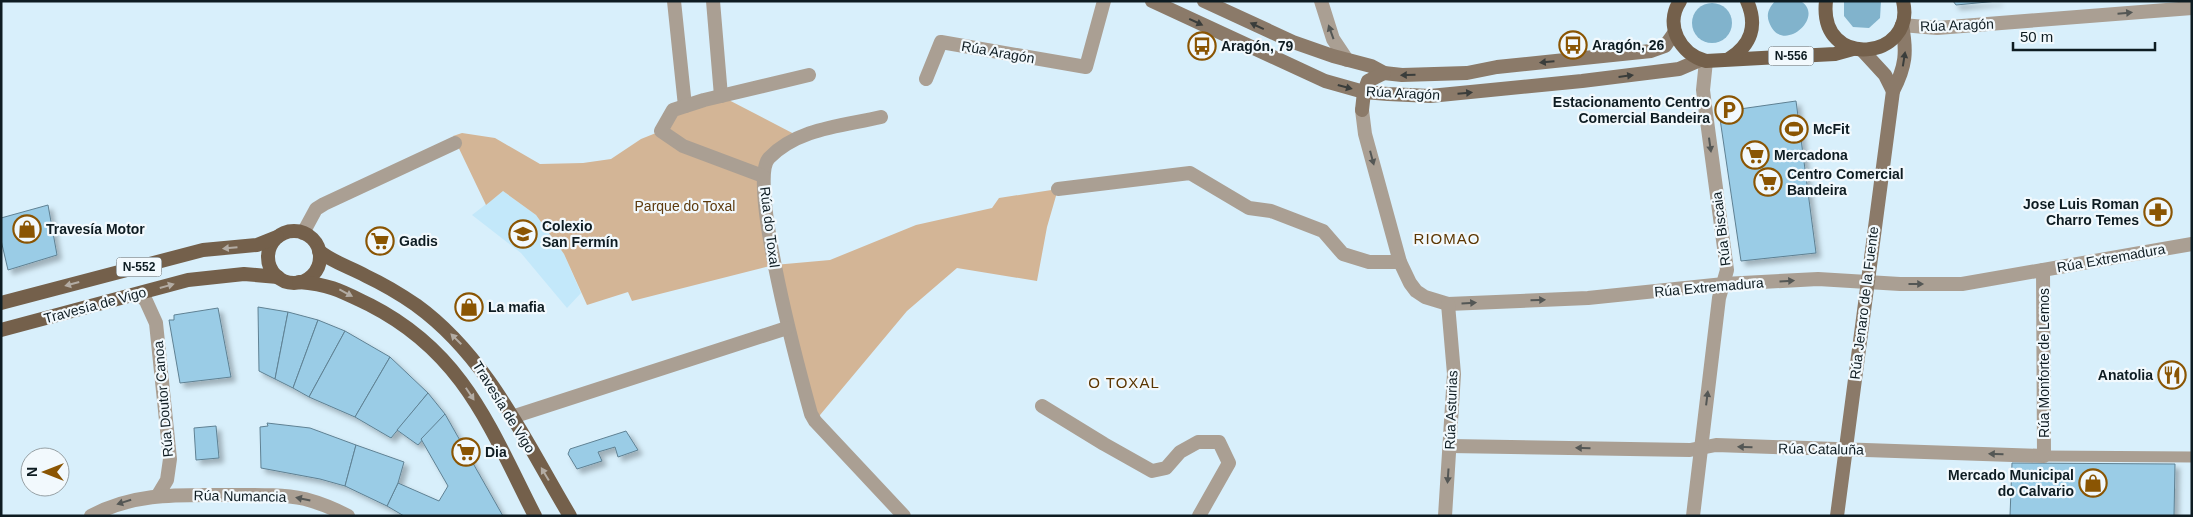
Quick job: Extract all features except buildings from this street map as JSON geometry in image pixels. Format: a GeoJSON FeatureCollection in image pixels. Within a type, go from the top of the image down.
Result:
{"type":"FeatureCollection","features":[{"type":"Feature","properties":{"kind":"main road","name":"Rúa Aragón"},"geometry":{"type":"LineString","coordinates":[[1152,1],[1305,73],[1364,92],[1430,96],[1679,69],[1703,61],[1835,54],[1882,47],[1890,41],[1902,25],[1903,1]]}},
{"type":"Feature","properties":{"kind":"main road","name":"Rúa Aragón"},"geometry":{"type":"LineString","coordinates":[[1204,1],[1293,42],[1371,66],[1384,73],[1402,75],[1467,73],[1497,67],[1635,54],[1665,46],[1675,32]]}},
{"type":"Feature","properties":{"kind":"main road"},"geometry":{"type":"LineString","coordinates":[[1666,1],[1674,16],[1675,32],[1683,48],[1703,61]]}},
{"type":"Feature","properties":{"kind":"main road"},"geometry":{"type":"LineString","coordinates":[[1674,16],[1680,1]]}},
{"type":"Feature","properties":{"kind":"main road"},"geometry":{"type":"LineString","coordinates":[[1729,59],[1741,51],[1749,40],[1752,20],[1747,1]]}},
{"type":"Feature","properties":{"kind":"main road"},"geometry":{"type":"LineString","coordinates":[[1826,1],[1824,14],[1827,26],[1842,44],[1858,50],[1885,75],[1893,91]]}},
{"type":"Feature","properties":{"kind":"main road","name":"Rúa Jenaro de la Fuente"},"geometry":{"type":"LineString","coordinates":[[1837,516],[1893,91],[1904,66],[1906,49],[1902,25]]}},
{"type":"Feature","properties":{"kind":"main road"},"geometry":{"type":"LineString","coordinates":[[1362,110],[1364,92],[1368,81],[1384,73]]}},
{"type":"Feature","properties":{"kind":"main road"},"geometry":{"type":"LineString","coordinates":[[294,231],[303,233],[314,240],[319,251],[318,267],[313,274],[299,282],[290,282],[278,277],[269,265],[268,257],[272,243],[277,238],[294,231]]}},
{"type":"Feature","properties":{"kind":"main road","name":"Travesía de Vigo"},"geometry":{"type":"LineString","coordinates":[[1,303],[203,250],[257,245],[277,238]]}},
{"type":"Feature","properties":{"kind":"main road","name":"Travesía de Vigo"},"geometry":{"type":"LineString","coordinates":[[319,251],[332,262],[362,274],[389,288],[444,327],[464,347],[490,380],[570,516]]}},
{"type":"Feature","properties":{"kind":"main road","name":"Travesía de Vigo"},"geometry":{"type":"LineString","coordinates":[[1,330],[188,280],[244,274],[278,277]]}},
{"type":"Feature","properties":{"kind":"main road","name":"Travesía de Vigo"},"geometry":{"type":"LineString","coordinates":[[299,282],[327,285],[339,289],[395,318],[440,356],[464,385],[487,419],[535,516]]}},
{"type":"Feature","properties":{"kind":"street"},"geometry":{"type":"LineString","coordinates":[[674,1],[685,106]]}},
{"type":"Feature","properties":{"kind":"street"},"geometry":{"type":"LineString","coordinates":[[714,1],[721,96]]}},
{"type":"Feature","properties":{"kind":"street","name":"Rúa Aragón"},"geometry":{"type":"LineString","coordinates":[[926,79],[942,42],[1086,67],[1104,1]]}},
{"type":"Feature","properties":{"kind":"street"},"geometry":{"type":"LineString","coordinates":[[1321,1],[1333,39],[1347,60]]}},
{"type":"Feature","properties":{"kind":"street","name":"Rúa Aragón"},"geometry":{"type":"LineString","coordinates":[[1902,25],[1937,28],[2192,8]]}},
{"type":"Feature","properties":{"kind":"street","name":"Rúa Biscaia"},"geometry":{"type":"LineString","coordinates":[[1694,516],[1718,298],[1727,270],[1703,90],[1703,61]]}},
{"type":"Feature","properties":{"kind":"street"},"geometry":{"type":"LineString","coordinates":[[764,176],[683,146],[661,131],[673,110],[721,96],[808,76]]}},
{"type":"Feature","properties":{"kind":"street","name":"Rúa Extremadura"},"geometry":{"type":"LineString","coordinates":[[1362,110],[1365,134],[1400,262],[1416,292],[1425,297],[1448,304],[1588,298],[1724,284],[1827,278],[1867,282],[1962,284],[2192,244]]}},
{"type":"Feature","properties":{"kind":"street","name":"Rúa do Toxal"},"geometry":{"type":"LineString","coordinates":[[882,117],[798,136],[768,159],[764,176],[774,265],[787,328],[816,421],[904,516]]}},
{"type":"Feature","properties":{"kind":"street"},"geometry":{"type":"LineString","coordinates":[[303,233],[316,209],[324,204],[455,143]]}},
{"type":"Feature","properties":{"kind":"street"},"geometry":{"type":"LineString","coordinates":[[1058,189],[1190,173],[1249,208],[1271,211],[1323,231],[1342,254],[1369,262],[1400,262]]}},
{"type":"Feature","properties":{"kind":"street","name":"Rúa Monforte de Lemos"},"geometry":{"type":"LineString","coordinates":[[2043,270],[2044,456]]}},
{"type":"Feature","properties":{"kind":"street","name":"Rúa Doutor Canoa"},"geometry":{"type":"LineString","coordinates":[[139,294],[146,301],[156,323],[170,459],[167,480],[158,495]]}},
{"type":"Feature","properties":{"kind":"street","name":"Rúa Asturias"},"geometry":{"type":"LineString","coordinates":[[1445,516],[1454,374],[1448,304]]}},
{"type":"Feature","properties":{"kind":"street"},"geometry":{"type":"LineString","coordinates":[[512,417],[787,328]]}},
{"type":"Feature","properties":{"kind":"street"},"geometry":{"type":"LineString","coordinates":[[1042,406],[1152,471],[1166,468],[1180,452],[1198,442],[1219,442],[1229,463],[1199,516]]}},
{"type":"Feature","properties":{"kind":"street","name":"Rúa Cataluña"},"geometry":{"type":"LineString","coordinates":[[1450,446],[1702,449],[1716,446],[1810,450],[1846,448],[2044,456],[2192,457]]}},
{"type":"Feature","properties":{"kind":"street"},"geometry":{"type":"LineString","coordinates":[[91,516],[112,506],[158,495]]}},
{"type":"Feature","properties":{"kind":"street","name":"Rúa Numancia"},"geometry":{"type":"LineString","coordinates":[[158,495],[284,495],[308,500],[348,516]]}},
{"type":"Feature","properties":{"kind":"shaded area"},"geometry":{"type":"Polygon","coordinates":[[[1775,1],[1802,2],[1808,9],[1808,17],[1799,31],[1791,35],[1782,35],[1775,32],[1769,22],[1768,14],[1775,1]]]}},
{"type":"Feature","properties":{"kind":"shaded area"},"geometry":{"type":"Polygon","coordinates":[[[1844,1],[1881,1],[1880,18],[1869,28],[1853,27],[1844,16],[1844,1]]]}},
{"type":"Feature","properties":{"kind":"shaded area"},"geometry":{"type":"Polygon","coordinates":[[[1712,3],[1726,9],[1732,23],[1726,37],[1712,43],[1698,37],[1692,23],[1698,9],[1712,3]]]}},
{"type":"Feature","properties":{"kind":"shaded area","name":"Colexio San Fermín"},"geometry":{"type":"Polygon","coordinates":[[[503,191],[536,215],[564,254],[581,293],[567,308],[521,253],[472,215],[503,191]]]}},
{"type":"Feature","properties":{"kind":"green space","name":"Parque do Toxal"},"geometry":{"type":"Polygon","coordinates":[[[721,96],[798,136],[768,159],[774,265],[632,301],[628,292],[587,305],[564,254],[536,215],[503,191],[486,205],[453,136],[462,133],[495,138],[540,164],[583,163],[611,159],[641,139],[661,131],[673,110],[721,96]]]}},
{"type":"Feature","properties":{"kind":"green space"},"geometry":{"type":"Polygon","coordinates":[[[1058,189],[1047,227],[1037,281],[957,268],[907,311],[815,421],[774,265],[830,260],[916,225],[992,208],[999,198],[1058,189]]]}},
{"type":"Feature","properties":{"kind":"place","name":"Aragón, 26"},"geometry":{"type":"Point","coordinates":[1573,45]}},
{"type":"Feature","properties":{"kind":"place","name":"Aragón, 79"},"geometry":{"type":"Point","coordinates":[1202,46]}},
{"type":"Feature","properties":{"kind":"place","name":"Estacionamento Centro Comercial Bandeira"},"geometry":{"type":"Point","coordinates":[1729,110]}},
{"type":"Feature","properties":{"kind":"place","name":"McFit"},"geometry":{"type":"Point","coordinates":[1794,129]}},
{"type":"Feature","properties":{"kind":"place","name":"Mercadona"},"geometry":{"type":"Point","coordinates":[1755,155]}},
{"type":"Feature","properties":{"kind":"place","name":"Centro Comercial Bandeira"},"geometry":{"type":"Point","coordinates":[1768,182]}},
{"type":"Feature","properties":{"kind":"place","name":"Jose Luis Roman Charro Temes"},"geometry":{"type":"Point","coordinates":[2158,212]}},
{"type":"Feature","properties":{"kind":"place","name":"Travesía Motor"},"geometry":{"type":"Point","coordinates":[27,229]}},
{"type":"Feature","properties":{"kind":"place","name":"Colexio San Fermín"},"geometry":{"type":"Point","coordinates":[523,234]}},
{"type":"Feature","properties":{"kind":"place","name":"Gadis"},"geometry":{"type":"Point","coordinates":[380,241]}},
{"type":"Feature","properties":{"kind":"place","name":"La mafia"},"geometry":{"type":"Point","coordinates":[469,307]}},
{"type":"Feature","properties":{"kind":"place","name":"Anatolia"},"geometry":{"type":"Point","coordinates":[2172,375]}},
{"type":"Feature","properties":{"kind":"place","name":"Dia"},"geometry":{"type":"Point","coordinates":[466,452]}},
{"type":"Feature","properties":{"kind":"place","name":"Mercado Municipal do Calvario"},"geometry":{"type":"Point","coordinates":[2093,483]}},
{"type":"Feature","properties":{"kind":"district","name":"RIOMAO"},"geometry":{"type":"Point","coordinates":[1447,238]}},
{"type":"Feature","properties":{"kind":"district","name":"O TOXAL"},"geometry":{"type":"Point","coordinates":[1124,382]}}]}
